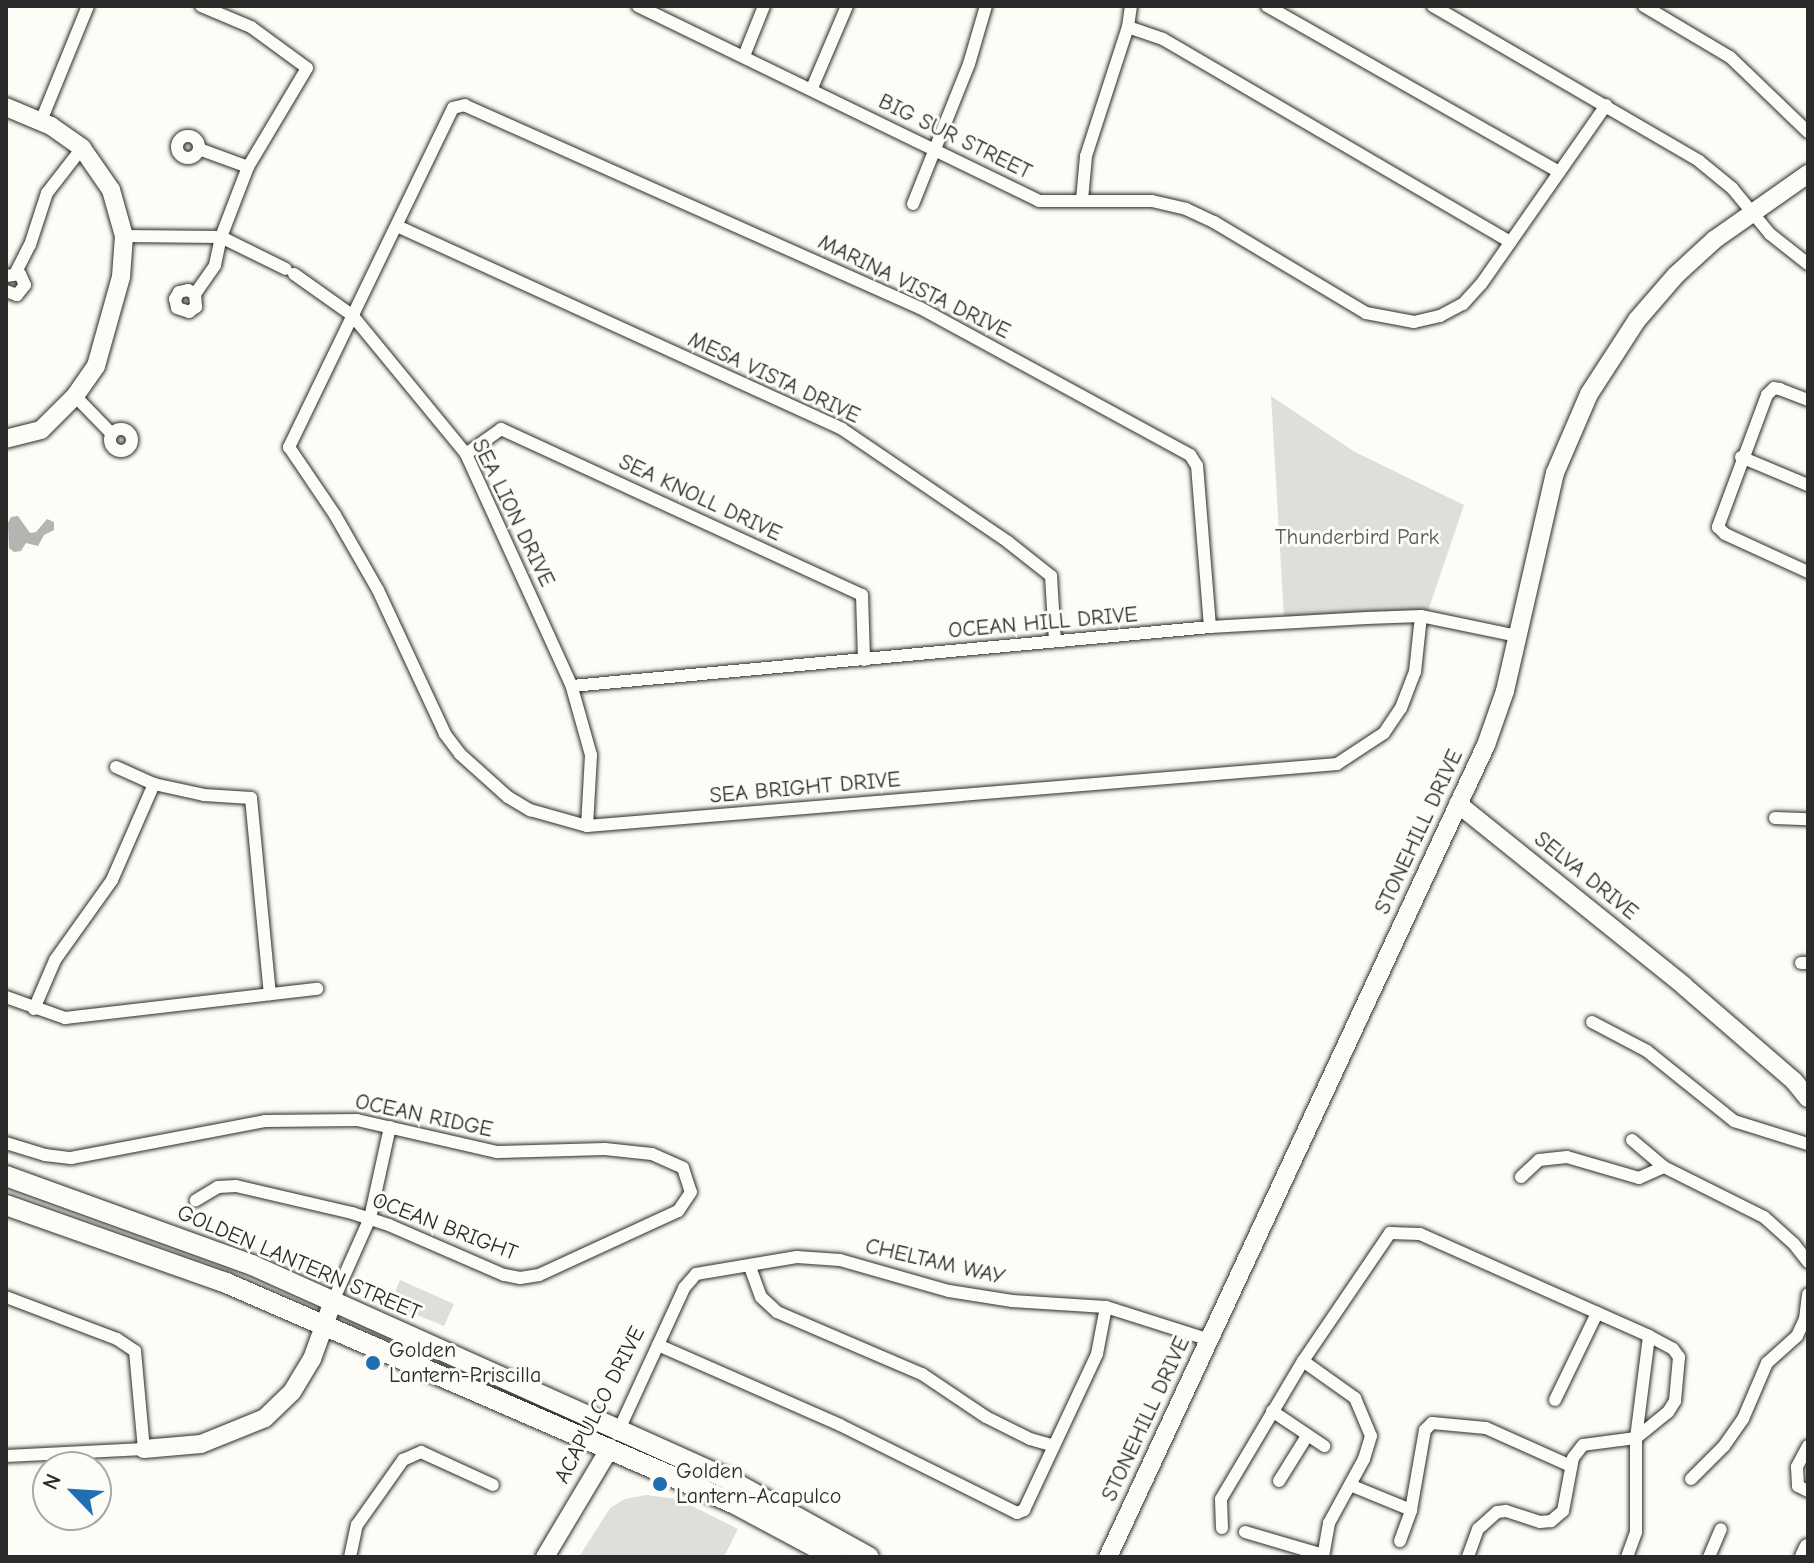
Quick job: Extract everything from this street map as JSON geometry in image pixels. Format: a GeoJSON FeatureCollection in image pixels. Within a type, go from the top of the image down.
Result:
{"type":"FeatureCollection","features":[{"type":"Feature","properties":{"kind":"main road"},"geometry":{"type":"LineString","coordinates":[[6,107],[41,121],[82,148],[111,190],[124,236],[121,277],[96,366],[75,396],[41,430],[6,439]]}},
{"type":"Feature","properties":{"kind":"main road","name":"STONEHILL DRIVE"},"geometry":{"type":"LineString","coordinates":[[1108,1557],[1458,804],[1501,702],[1551,485],[1569,433],[1589,394],[1637,320],[1676,275],[1714,240],[1808,174]]}},
{"type":"Feature","properties":{"kind":"main road","name":"SELVA DRIVE"},"geometry":{"type":"LineString","coordinates":[[1458,804],[1684,986],[1794,1081],[1808,1098]]}},
{"type":"Feature","properties":{"kind":"main road","name":"GOLDEN LANTERN STREET"},"geometry":{"type":"LineString","coordinates":[[6,1176],[209,1248],[333,1301],[614,1439],[834,1557]]}},
{"type":"Feature","properties":{"kind":"main road","name":"GOLDEN LANTERN STREET"},"geometry":{"type":"LineString","coordinates":[[6,1205],[202,1274],[324,1327],[762,1496],[869,1557]]}},
{"type":"Feature","properties":{"kind":"main road"},"geometry":{"type":"LineString","coordinates":[[144,1449],[201,1444],[265,1418],[292,1392],[312,1359],[333,1301]]}},
{"type":"Feature","properties":{"kind":"main road","name":"ACAPULCO DRIVE"},"geometry":{"type":"LineString","coordinates":[[545,1557],[614,1439]]}},
{"type":"Feature","properties":{"kind":"main road"},"geometry":{"type":"LineString","coordinates":[[1804,1557],[1808,1548]]}},
{"type":"Feature","properties":{"kind":"street"},"geometry":{"type":"LineString","coordinates":[[41,121],[88,6]]}},
{"type":"Feature","properties":{"kind":"street"},"geometry":{"type":"LineString","coordinates":[[195,294],[215,265],[221,237],[248,167],[307,68],[251,27],[201,6]]}},
{"type":"Feature","properties":{"kind":"street","name":"BIG SUR STREET"},"geometry":{"type":"LineString","coordinates":[[638,6],[1039,201],[1152,201],[1186,209],[1214,222],[1366,313],[1414,322],[1440,316],[1463,304],[1510,242]]}},
{"type":"Feature","properties":{"kind":"street"},"geometry":{"type":"LineString","coordinates":[[744,56],[764,6]]}},
{"type":"Feature","properties":{"kind":"street"},"geometry":{"type":"LineString","coordinates":[[812,88],[847,6]]}},
{"type":"Feature","properties":{"kind":"street"},"geometry":{"type":"LineString","coordinates":[[913,204],[973,54],[986,6]]}},
{"type":"Feature","properties":{"kind":"street"},"geometry":{"type":"LineString","coordinates":[[1082,200],[1086,156],[1128,27],[1131,6]]}},
{"type":"Feature","properties":{"kind":"street"},"geometry":{"type":"LineString","coordinates":[[1267,6],[1559,172]]}},
{"type":"Feature","properties":{"kind":"street"},"geometry":{"type":"LineString","coordinates":[[1433,6],[1699,161],[1732,188],[1770,234],[1808,264]]}},
{"type":"Feature","properties":{"kind":"street"},"geometry":{"type":"LineString","coordinates":[[1644,6],[1730,57],[1808,132]]}},
{"type":"Feature","properties":{"kind":"street"},"geometry":{"type":"LineString","coordinates":[[1128,27],[1163,39],[1510,242],[1606,105]]}},
{"type":"Feature","properties":{"kind":"street","name":"MARINA VISTA DRIVE"},"geometry":{"type":"LineString","coordinates":[[397,226],[453,108],[477,108],[920,308],[1190,455],[1197,466],[1210,627]]}},
{"type":"Feature","properties":{"kind":"street"},"geometry":{"type":"LineString","coordinates":[[6,291],[17,295],[24,289],[23,277],[11,274],[30,245],[47,193],[82,148]]}},
{"type":"Feature","properties":{"kind":"street"},"geometry":{"type":"LineString","coordinates":[[199,149],[248,167]]}},
{"type":"Feature","properties":{"kind":"street"},"geometry":{"type":"LineString","coordinates":[[352,315],[397,226]]}},
{"type":"Feature","properties":{"kind":"street","name":"MESA VISTA DRIVE"},"geometry":{"type":"LineString","coordinates":[[397,226],[842,429],[1008,542],[1051,576],[1055,641]]}},
{"type":"Feature","properties":{"kind":"street","name":"SEA LION DRIVE"},"geometry":{"type":"LineString","coordinates":[[124,236],[221,237],[290,272],[352,315],[466,454],[572,686],[591,755],[587,826]]}},
{"type":"Feature","properties":{"kind":"street","name":"SEA BRIGHT DRIVE"},"geometry":{"type":"LineString","coordinates":[[352,315],[289,447],[335,515],[378,590],[445,734],[460,754],[508,797],[530,810],[587,826],[1337,764],[1384,733],[1401,708],[1415,672],[1421,616]]}},
{"type":"Feature","properties":{"kind":"street"},"geometry":{"type":"LineString","coordinates":[[1808,400],[1774,388],[1767,395],[1741,457],[1718,527],[1725,534],[1808,572]]}},
{"type":"Feature","properties":{"kind":"street"},"geometry":{"type":"LineString","coordinates":[[75,396],[112,434]]}},
{"type":"Feature","properties":{"kind":"street","name":"SEA KNOLL DRIVE"},"geometry":{"type":"LineString","coordinates":[[466,454],[501,429],[862,595],[864,660]]}},
{"type":"Feature","properties":{"kind":"street"},"geometry":{"type":"LineString","coordinates":[[1741,457],[1808,485]]}},
{"type":"Feature","properties":{"kind":"street","name":"OCEAN HILL DRIVE"},"geometry":{"type":"LineString","coordinates":[[572,686],[1210,627],[1421,616],[1518,636]]}},
{"type":"Feature","properties":{"kind":"street"},"geometry":{"type":"LineString","coordinates":[[116,767],[154,784],[204,795],[251,798],[270,994]]}},
{"type":"Feature","properties":{"kind":"street"},"geometry":{"type":"LineString","coordinates":[[34,1009],[55,960],[112,880],[154,784]]}},
{"type":"Feature","properties":{"kind":"street"},"geometry":{"type":"LineString","coordinates":[[1775,818],[1808,819]]}},
{"type":"Feature","properties":{"kind":"street"},"geometry":{"type":"LineString","coordinates":[[6,997],[65,1018],[220,1003],[317,989]]}},
{"type":"Feature","properties":{"kind":"street"},"geometry":{"type":"LineString","coordinates":[[1592,1022],[1647,1051],[1734,1121],[1808,1144]]}},
{"type":"Feature","properties":{"kind":"street","name":"OCEAN RIDGE"},"geometry":{"type":"LineString","coordinates":[[6,1143],[45,1155],[71,1158],[265,1121],[339,1119],[390,1127],[497,1152],[627,1150],[669,1160],[688,1175]]}},
{"type":"Feature","properties":{"kind":"street"},"geometry":{"type":"LineString","coordinates":[[333,1301],[370,1218],[390,1127]]}},
{"type":"Feature","properties":{"kind":"street"},"geometry":{"type":"LineString","coordinates":[[1632,1140],[1664,1167],[1764,1217],[1794,1244],[1808,1262]]}},
{"type":"Feature","properties":{"kind":"street"},"geometry":{"type":"LineString","coordinates":[[1521,1177],[1539,1160],[1567,1157],[1639,1178],[1664,1167]]}},
{"type":"Feature","properties":{"kind":"street","name":"OCEAN BRIGHT"},"geometry":{"type":"LineString","coordinates":[[196,1200],[218,1187],[236,1186],[370,1218],[504,1275],[520,1278],[539,1275],[678,1211],[691,1192],[688,1175]]}},
{"type":"Feature","properties":{"kind":"street"},"geometry":{"type":"LineString","coordinates":[[1222,1528],[1221,1499],[1303,1361],[1390,1233],[1420,1234],[1649,1336],[1678,1354],[1674,1404],[1636,1438],[1583,1445],[1575,1453],[1571,1466],[1567,1504],[1557,1516],[1540,1522],[1506,1511],[1497,1512],[1478,1529],[1468,1557]]}},
{"type":"Feature","properties":{"kind":"street","name":"CHELTAM WAY"},"geometry":{"type":"LineString","coordinates":[[696,1274],[797,1257],[840,1260],[949,1291],[1012,1301],[1106,1307],[1210,1340]]}},
{"type":"Feature","properties":{"kind":"street"},"geometry":{"type":"LineString","coordinates":[[750,1267],[761,1297],[777,1312],[922,1374],[986,1417],[1030,1439],[1054,1446]]}},
{"type":"Feature","properties":{"kind":"street","name":"ACAPULCO DRIVE"},"geometry":{"type":"LineString","coordinates":[[614,1439],[684,1288],[696,1274]]}},
{"type":"Feature","properties":{"kind":"street"},"geometry":{"type":"LineString","coordinates":[[1691,1479],[1724,1446],[1743,1419],[1767,1363],[1797,1336],[1805,1319],[1808,1294]]}},
{"type":"Feature","properties":{"kind":"street"},"geometry":{"type":"LineString","coordinates":[[6,1297],[117,1339],[135,1351],[144,1449],[6,1456]]}},
{"type":"Feature","properties":{"kind":"street"},"geometry":{"type":"LineString","coordinates":[[658,1345],[840,1425],[1010,1512],[1024,1510],[1054,1446],[1097,1354],[1106,1307]]}},
{"type":"Feature","properties":{"kind":"street"},"geometry":{"type":"LineString","coordinates":[[1555,1400],[1597,1313]]}},
{"type":"Feature","properties":{"kind":"street"},"geometry":{"type":"LineString","coordinates":[[1627,1557],[1636,1532],[1636,1438],[1649,1336]]}},
{"type":"Feature","properties":{"kind":"street"},"geometry":{"type":"LineString","coordinates":[[1245,1532],[1323,1556],[1329,1523],[1364,1459],[1371,1436],[1355,1398],[1303,1361]]}},
{"type":"Feature","properties":{"kind":"street"},"geometry":{"type":"LineString","coordinates":[[1272,1411],[1324,1446]]}},
{"type":"Feature","properties":{"kind":"street"},"geometry":{"type":"LineString","coordinates":[[1400,1541],[1411,1510],[1424,1434],[1432,1423],[1486,1428],[1571,1466]]}},
{"type":"Feature","properties":{"kind":"street"},"geometry":{"type":"LineString","coordinates":[[1279,1481],[1307,1436]]}},
{"type":"Feature","properties":{"kind":"street"},"geometry":{"type":"LineString","coordinates":[[1808,1446],[1797,1467],[1798,1486],[1808,1491]]}},
{"type":"Feature","properties":{"kind":"street"},"geometry":{"type":"LineString","coordinates":[[350,1557],[357,1525],[403,1460],[421,1452],[493,1485]]}},
{"type":"Feature","properties":{"kind":"street"},"geometry":{"type":"LineString","coordinates":[[1350,1485],[1411,1510]]}},
{"type":"Feature","properties":{"kind":"street"},"geometry":{"type":"LineString","coordinates":[[1709,1557],[1721,1529]]}},
{"type":"Feature","properties":{"kind":"green space","name":"Thunderbird Park"},"geometry":{"type":"Polygon","coordinates":[[[1271,396],[1355,452],[1464,505],[1428,611],[1284,617],[1271,396]]]}},
{"type":"Feature","properties":{"kind":"green space"},"geometry":{"type":"Polygon","coordinates":[[[400,1280],[454,1304],[444,1326],[390,1304],[400,1280]]]}},
{"type":"Feature","properties":{"kind":"green space"},"geometry":{"type":"Polygon","coordinates":[[[646,1495],[678,1499],[738,1529],[724,1557],[579,1557],[610,1508],[625,1499],[646,1495]]]}},
{"type":"Feature","properties":{"kind":"shaded area"},"geometry":{"type":"Polygon","coordinates":[[[18,516],[30,533],[36,532],[47,519],[54,522],[54,530],[44,535],[38,546],[26,543],[21,551],[14,552],[9,548],[8,523],[11,517],[18,516]]]}},
{"type":"Feature","properties":{"kind":"place","name":"Golden Lantern-Priscilla"},"geometry":{"type":"Point","coordinates":[373,1363]}},
{"type":"Feature","properties":{"kind":"place","name":"Golden Lantern-Acapulco"},"geometry":{"type":"Point","coordinates":[660,1484]}}]}
